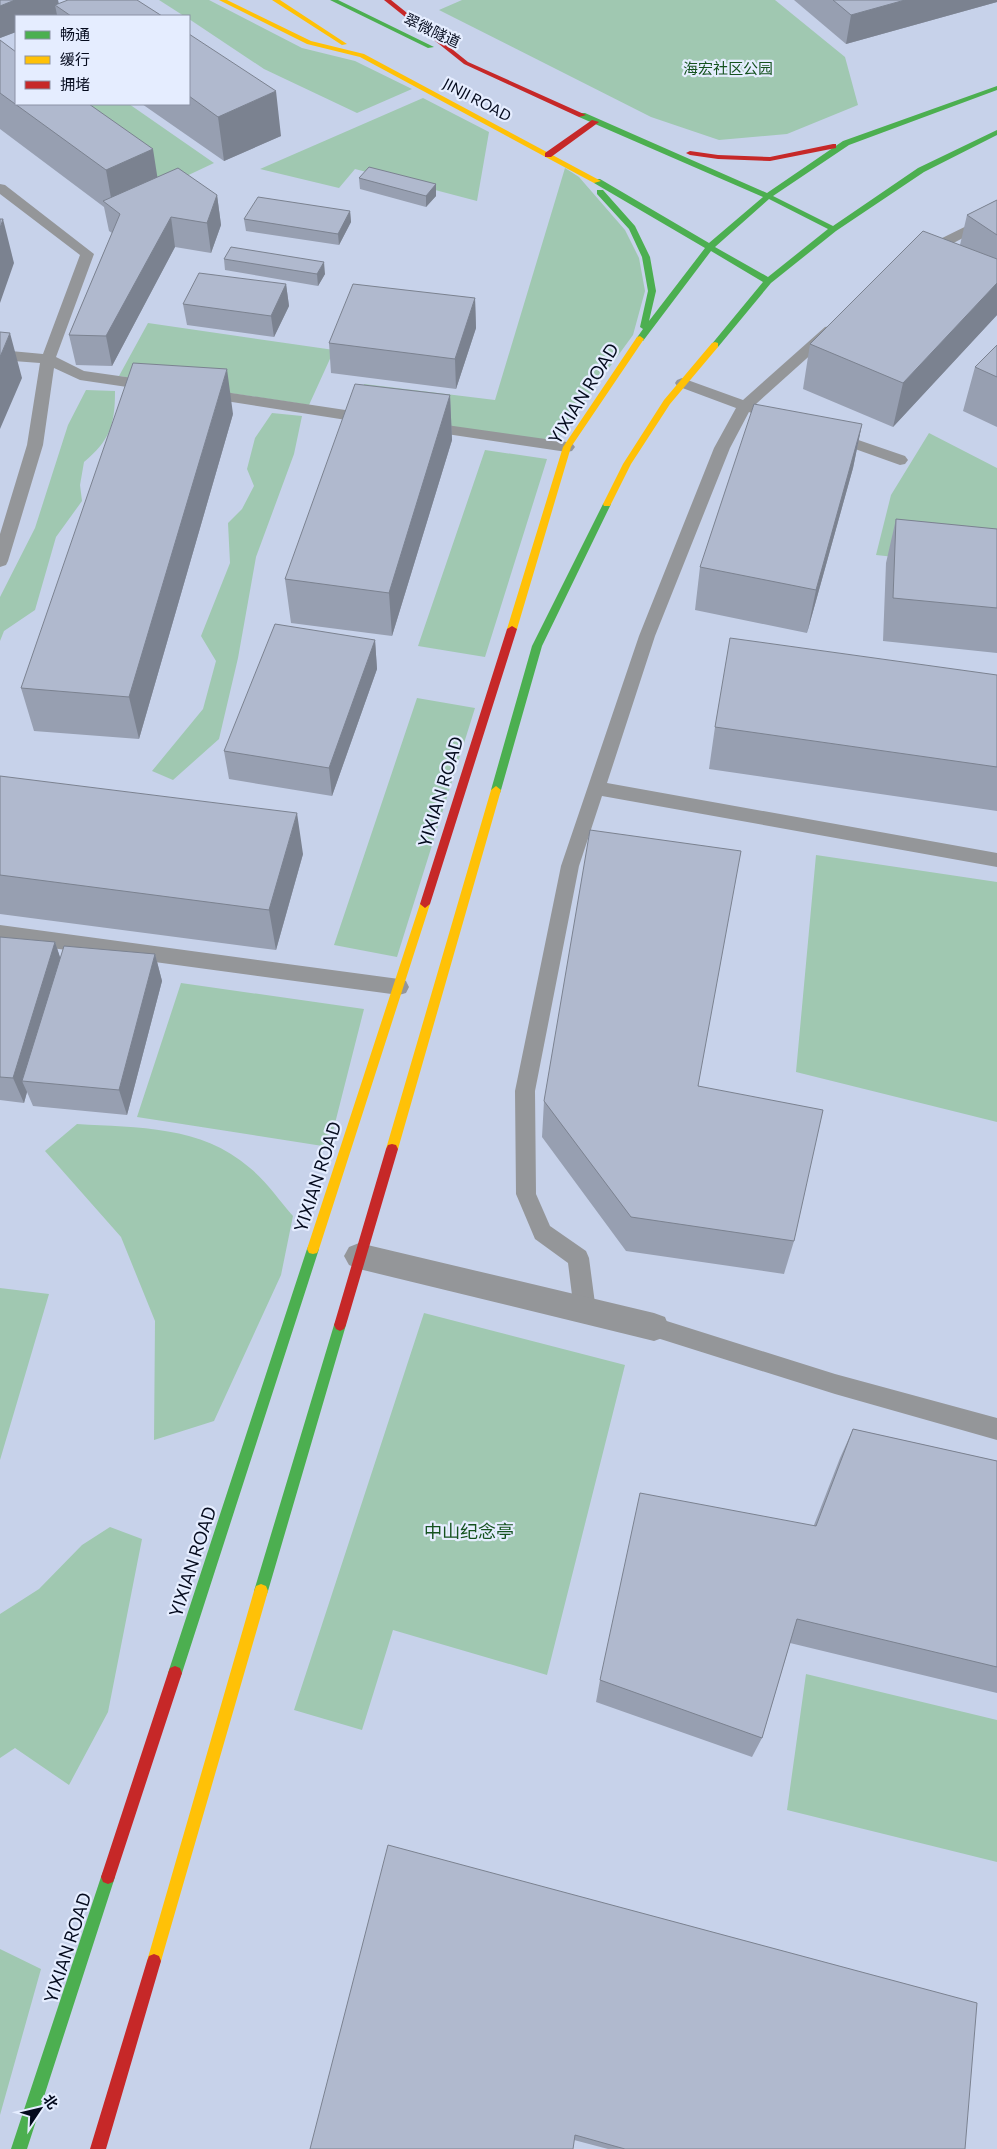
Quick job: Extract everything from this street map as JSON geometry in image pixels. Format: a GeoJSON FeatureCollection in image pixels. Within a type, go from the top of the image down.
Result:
{"type":"FeatureCollection","features":[{"type":"Feature","properties":{"kind":"main road","name":"JINJI ROAD"},"geometry":{"type":"LineString","coordinates":[[222,0],[309,43],[362,55],[584,174],[768,281]]}},
{"type":"Feature","properties":{"kind":"main road"},"geometry":{"type":"LineString","coordinates":[[274,0],[362,55]]}},
{"type":"Feature","properties":{"kind":"main road","name":"翠微隧道"},"geometry":{"type":"LineString","coordinates":[[333,0],[361,15],[466,63]]}},
{"type":"Feature","properties":{"kind":"main road","name":"JINJI ROAD"},"geometry":{"type":"LineString","coordinates":[[387,0],[466,63],[595,122],[768,196],[833,229]]}},
{"type":"Feature","properties":{"kind":"main road"},"geometry":{"type":"LineString","coordinates":[[645,144],[718,158],[770,159],[846,143],[997,88]]}},
{"type":"Feature","properties":{"kind":"main road"},"geometry":{"type":"LineString","coordinates":[[548,155],[595,122]]}},
{"type":"Feature","properties":{"kind":"main road"},"geometry":{"type":"LineString","coordinates":[[98,2149],[442,979],[537,646],[627,464],[667,402],[768,281],[833,229],[921,170],[997,132]]}},
{"type":"Feature","properties":{"kind":"main road","name":"YIXIAN ROAD"},"geometry":{"type":"LineString","coordinates":[[19,2149],[399,987],[507,645],[567,447],[642,336],[709,248],[768,196],[846,143]]}},
{"type":"Feature","properties":{"kind":"main road"},"geometry":{"type":"LineString","coordinates":[[584,174],[632,228],[646,257],[652,291],[642,336]]}},
{"type":"Feature","properties":{"kind":"street"},"geometry":{"type":"LineString","coordinates":[[359,1256],[654,1327]]}},
{"type":"Feature","properties":{"kind":"lane"},"geometry":{"type":"LineString","coordinates":[[0,188],[87,254],[48,358],[35,445],[0,561]]}},
{"type":"Feature","properties":{"kind":"lane"},"geometry":{"type":"LineString","coordinates":[[917,262],[939,245],[997,215]]}},
{"type":"Feature","properties":{"kind":"lane"},"geometry":{"type":"LineString","coordinates":[[585,1311],[578,1258],[542,1232],[526,1194],[525,1091],[570,866],[647,636],[722,448],[745,406],[842,319]]}},
{"type":"Feature","properties":{"kind":"lane"},"geometry":{"type":"LineString","coordinates":[[0,355],[48,358],[80,375],[168,389]]}},
{"type":"Feature","properties":{"kind":"lane"},"geometry":{"type":"LineString","coordinates":[[682,383],[771,415]]}},
{"type":"Feature","properties":{"kind":"lane"},"geometry":{"type":"LineString","coordinates":[[188,392],[382,421]]}},
{"type":"Feature","properties":{"kind":"lane"},"geometry":{"type":"LineString","coordinates":[[411,425],[567,447]]}},
{"type":"Feature","properties":{"kind":"lane"},"geometry":{"type":"LineString","coordinates":[[815,430],[900,460]]}},
{"type":"Feature","properties":{"kind":"lane"},"geometry":{"type":"LineString","coordinates":[[596,788],[997,860]]}},
{"type":"Feature","properties":{"kind":"lane"},"geometry":{"type":"LineString","coordinates":[[0,933],[399,987]]}},
{"type":"Feature","properties":{"kind":"lane"},"geometry":{"type":"LineString","coordinates":[[654,1327],[835,1384],[997,1429]]}},
{"type":"Feature","properties":{"kind":"green space"},"geometry":{"type":"Polygon","coordinates":[[[159,0],[209,0],[302,48],[355,61],[412,89],[357,113],[264,69],[190,20],[190,15],[182,15],[159,0]]]}},
{"type":"Feature","properties":{"kind":"green space","name":"海宏社区公园"},"geometry":{"type":"Polygon","coordinates":[[[462,0],[775,0],[845,57],[858,105],[787,134],[719,140],[651,117],[439,10],[462,0]]]}},
{"type":"Feature","properties":{"kind":"green space"},"geometry":{"type":"Polygon","coordinates":[[[423,98],[489,132],[477,201],[355,169],[339,188],[260,169],[423,98]]]}},
{"type":"Feature","properties":{"kind":"green space"},"geometry":{"type":"Polygon","coordinates":[[[45,105],[130,105],[214,163],[161,188],[45,105]]]}},
{"type":"Feature","properties":{"kind":"green space"},"geometry":{"type":"Polygon","coordinates":[[[565,168],[579,177],[625,230],[639,258],[645,291],[633,335],[555,442],[357,413],[364,384],[495,400],[565,168]]]}},
{"type":"Feature","properties":{"kind":"green space"},"geometry":{"type":"Polygon","coordinates":[[[148,323],[334,350],[309,405],[119,376],[148,323]]]}},
{"type":"Feature","properties":{"kind":"green space"},"geometry":{"type":"Polygon","coordinates":[[[86,390],[115,391],[112,423],[100,446],[84,462],[80,485],[82,501],[56,537],[35,610],[4,631],[0,641],[0,597],[35,528],[68,425],[86,390]]]}},
{"type":"Feature","properties":{"kind":"green space"},"geometry":{"type":"Polygon","coordinates":[[[272,413],[302,416],[294,454],[256,557],[238,658],[219,739],[173,780],[152,771],[203,709],[216,661],[201,636],[230,563],[228,523],[242,509],[254,486],[247,469],[255,438],[272,413]]]}},
{"type":"Feature","properties":{"kind":"green space"},"geometry":{"type":"Polygon","coordinates":[[[929,433],[997,468],[997,568],[876,555],[891,495],[929,433]]]}},
{"type":"Feature","properties":{"kind":"green space"},"geometry":{"type":"Polygon","coordinates":[[[485,450],[547,459],[485,657],[418,646],[485,450]]]}},
{"type":"Feature","properties":{"kind":"green space"},"geometry":{"type":"Polygon","coordinates":[[[417,698],[475,708],[397,957],[334,945],[417,698]]]}},
{"type":"Feature","properties":{"kind":"green space"},"geometry":{"type":"Polygon","coordinates":[[[816,855],[997,882],[997,1122],[796,1072],[816,855]]]}},
{"type":"Feature","properties":{"kind":"green space"},"geometry":{"type":"Polygon","coordinates":[[[181,983],[364,1009],[329,1147],[137,1117],[181,983]]]}},
{"type":"Feature","properties":{"kind":"green space"},"geometry":{"type":"Polygon","coordinates":[[[77,1124],[168,1131],[190,1136],[211,1144],[231,1154],[256,1173],[293,1216],[281,1275],[214,1421],[154,1440],[155,1321],[121,1237],[45,1151],[77,1124]]]}},
{"type":"Feature","properties":{"kind":"green space"},"geometry":{"type":"Polygon","coordinates":[[[0,1288],[49,1294],[0,1460],[0,1288]]]}},
{"type":"Feature","properties":{"kind":"green space","name":"中山纪念亭"},"geometry":{"type":"Polygon","coordinates":[[[424,1313],[625,1365],[547,1675],[393,1630],[362,1730],[294,1710],[424,1313]]]}},
{"type":"Feature","properties":{"kind":"green space"},"geometry":{"type":"Polygon","coordinates":[[[110,1527],[142,1539],[108,1712],[69,1785],[15,1748],[0,1758],[0,1614],[39,1589],[82,1545],[110,1527]]]}},
{"type":"Feature","properties":{"kind":"green space"},"geometry":{"type":"Polygon","coordinates":[[[806,1674],[997,1720],[997,1862],[787,1810],[806,1674]]]}},
{"type":"Feature","properties":{"kind":"green space"},"geometry":{"type":"Polygon","coordinates":[[[0,1949],[41,1969],[0,2115],[0,1949]]]}},
{"type":"Feature","properties":{"kind":"building"},"geometry":{"type":"Polygon","coordinates":[[[0,0],[15,0],[0,6],[0,0]]]}},
{"type":"Feature","properties":{"kind":"building"},"geometry":{"type":"Polygon","coordinates":[[[68,0],[137,0],[160,15],[70,15],[55,5],[68,0]]]}},
{"type":"Feature","properties":{"kind":"building"},"geometry":{"type":"Polygon","coordinates":[[[833,0],[905,0],[851,15],[833,0]]]}},
{"type":"Feature","properties":{"kind":"building"},"geometry":{"type":"Polygon","coordinates":[[[190,35],[276,91],[218,117],[190,97],[190,35]]]}},
{"type":"Feature","properties":{"kind":"building"},"geometry":{"type":"Polygon","coordinates":[[[0,40],[15,51],[15,104],[0,93],[0,40]]]}},
{"type":"Feature","properties":{"kind":"building"},"geometry":{"type":"Polygon","coordinates":[[[17,105],[90,105],[153,149],[106,170],[17,105]]]}},
{"type":"Feature","properties":{"kind":"building"},"geometry":{"type":"Polygon","coordinates":[[[369,167],[436,184],[426,196],[359,178],[369,167]]]}},
{"type":"Feature","properties":{"kind":"building"},"geometry":{"type":"Polygon","coordinates":[[[178,168],[217,195],[207,223],[171,217],[106,336],[69,335],[120,214],[103,201],[178,168]]]}},
{"type":"Feature","properties":{"kind":"building"},"geometry":{"type":"Polygon","coordinates":[[[258,197],[350,211],[338,234],[244,219],[258,197]]]}},
{"type":"Feature","properties":{"kind":"building"},"geometry":{"type":"Polygon","coordinates":[[[997,200],[997,235],[967,215],[997,200]]]}},
{"type":"Feature","properties":{"kind":"building"},"geometry":{"type":"Polygon","coordinates":[[[923,231],[997,259],[997,283],[903,383],[810,344],[923,231]]]}},
{"type":"Feature","properties":{"kind":"building"},"geometry":{"type":"Polygon","coordinates":[[[231,247],[324,262],[317,274],[224,259],[231,247]]]}},
{"type":"Feature","properties":{"kind":"building"},"geometry":{"type":"Polygon","coordinates":[[[199,273],[286,284],[271,316],[183,304],[199,273]]]}},
{"type":"Feature","properties":{"kind":"building"},"geometry":{"type":"Polygon","coordinates":[[[353,284],[475,298],[455,359],[329,343],[353,284]]]}},
{"type":"Feature","properties":{"kind":"building"},"geometry":{"type":"Polygon","coordinates":[[[0,332],[10,333],[0,357],[0,332]]]}},
{"type":"Feature","properties":{"kind":"building"},"geometry":{"type":"Polygon","coordinates":[[[997,345],[997,377],[975,367],[997,345]]]}},
{"type":"Feature","properties":{"kind":"building"},"geometry":{"type":"Polygon","coordinates":[[[133,363],[227,369],[129,697],[21,688],[133,363]]]}},
{"type":"Feature","properties":{"kind":"building"},"geometry":{"type":"Polygon","coordinates":[[[355,384],[450,395],[389,593],[285,579],[355,384]]]}},
{"type":"Feature","properties":{"kind":"building"},"geometry":{"type":"Polygon","coordinates":[[[754,404],[862,424],[816,590],[700,567],[754,404]]]}},
{"type":"Feature","properties":{"kind":"building"},"geometry":{"type":"Polygon","coordinates":[[[896,519],[997,529],[997,608],[893,598],[896,519]]]}},
{"type":"Feature","properties":{"kind":"building"},"geometry":{"type":"Polygon","coordinates":[[[275,624],[375,640],[329,768],[224,751],[275,624]]]}},
{"type":"Feature","properties":{"kind":"building"},"geometry":{"type":"Polygon","coordinates":[[[730,638],[997,675],[997,767],[715,727],[730,638]]]}},
{"type":"Feature","properties":{"kind":"building"},"geometry":{"type":"Polygon","coordinates":[[[0,776],[297,813],[269,910],[0,875],[0,776]]]}},
{"type":"Feature","properties":{"kind":"building"},"geometry":{"type":"Polygon","coordinates":[[[590,830],[741,851],[698,1086],[823,1110],[794,1241],[631,1217],[544,1101],[590,830]]]}},
{"type":"Feature","properties":{"kind":"building"},"geometry":{"type":"Polygon","coordinates":[[[0,937],[55,942],[13,1078],[0,1077],[0,937]]]}},
{"type":"Feature","properties":{"kind":"building"},"geometry":{"type":"Polygon","coordinates":[[[64,946],[155,954],[119,1090],[22,1081],[64,946]]]}},
{"type":"Feature","properties":{"kind":"building"},"geometry":{"type":"Polygon","coordinates":[[[853,1429],[997,1461],[997,1667],[797,1619],[762,1738],[600,1680],[640,1493],[816,1526],[853,1429]]]}},
{"type":"Feature","properties":{"kind":"building"},"geometry":{"type":"Polygon","coordinates":[[[388,1845],[977,2003],[965,2149],[625,2149],[575,2135],[573,2149],[310,2149],[388,1845]]]}},
{"type":"Feature","properties":{"kind":"traffic: fast"},"geometry":{"type":"LineString","coordinates":[[333,0],[430,47]]}},
{"type":"Feature","properties":{"kind":"traffic: fast"},"geometry":{"type":"LineString","coordinates":[[640,339],[709,248],[768,196],[846,143],[997,88]]}},
{"type":"Feature","properties":{"kind":"traffic: fast"},"geometry":{"type":"LineString","coordinates":[[582,115],[768,196],[833,229]]}},
{"type":"Feature","properties":{"kind":"traffic: fast"},"geometry":{"type":"LineString","coordinates":[[715,345],[768,281],[833,229],[921,170],[997,132]]}},
{"type":"Feature","properties":{"kind":"traffic: fast"},"geometry":{"type":"LineString","coordinates":[[597,181],[768,281]]}},
{"type":"Feature","properties":{"kind":"traffic: fast"},"geometry":{"type":"LineString","coordinates":[[600,192],[632,228],[646,257],[652,291],[644,327]]}},
{"type":"Feature","properties":{"kind":"traffic: fast"},"geometry":{"type":"LineString","coordinates":[[496,790],[537,646],[607,504]]}},
{"type":"Feature","properties":{"kind":"traffic: fast"},"geometry":{"type":"LineString","coordinates":[[175,1673],[313,1249]]}},
{"type":"Feature","properties":{"kind":"traffic: fast"},"geometry":{"type":"LineString","coordinates":[[261,1591],[340,1325]]}},
{"type":"Feature","properties":{"kind":"traffic: fast"},"geometry":{"type":"LineString","coordinates":[[19,2149],[108,1877]]}},
{"type":"Feature","properties":{"kind":"traffic: slow"},"geometry":{"type":"LineString","coordinates":[[222,0],[309,43],[362,55],[597,181]]}},
{"type":"Feature","properties":{"kind":"traffic: slow"},"geometry":{"type":"LineString","coordinates":[[275,0],[344,44]]}},
{"type":"Feature","properties":{"kind":"traffic: slow"},"geometry":{"type":"LineString","coordinates":[[512,629],[567,447],[640,339]]}},
{"type":"Feature","properties":{"kind":"traffic: slow"},"geometry":{"type":"LineString","coordinates":[[607,504],[627,464],[667,402],[715,345]]}},
{"type":"Feature","properties":{"kind":"traffic: slow"},"geometry":{"type":"LineString","coordinates":[[392,1149],[496,790]]}},
{"type":"Feature","properties":{"kind":"traffic: slow"},"geometry":{"type":"LineString","coordinates":[[313,1249],[425,904]]}},
{"type":"Feature","properties":{"kind":"traffic: slow"},"geometry":{"type":"LineString","coordinates":[[154,1961],[261,1591]]}},
{"type":"Feature","properties":{"kind":"traffic: jam"},"geometry":{"type":"LineString","coordinates":[[387,0],[466,63],[582,115]]}},
{"type":"Feature","properties":{"kind":"traffic: jam"},"geometry":{"type":"LineString","coordinates":[[548,155],[595,122]]}},
{"type":"Feature","properties":{"kind":"traffic: jam"},"geometry":{"type":"LineString","coordinates":[[690,153],[718,157],[770,159],[833,146]]}},
{"type":"Feature","properties":{"kind":"traffic: jam"},"geometry":{"type":"LineString","coordinates":[[425,904],[512,629]]}},
{"type":"Feature","properties":{"kind":"traffic: jam"},"geometry":{"type":"LineString","coordinates":[[340,1325],[392,1149]]}},
{"type":"Feature","properties":{"kind":"traffic: jam"},"geometry":{"type":"LineString","coordinates":[[108,1877],[175,1673]]}},
{"type":"Feature","properties":{"kind":"traffic: jam"},"geometry":{"type":"LineString","coordinates":[[98,2149],[154,1961]]}}]}
